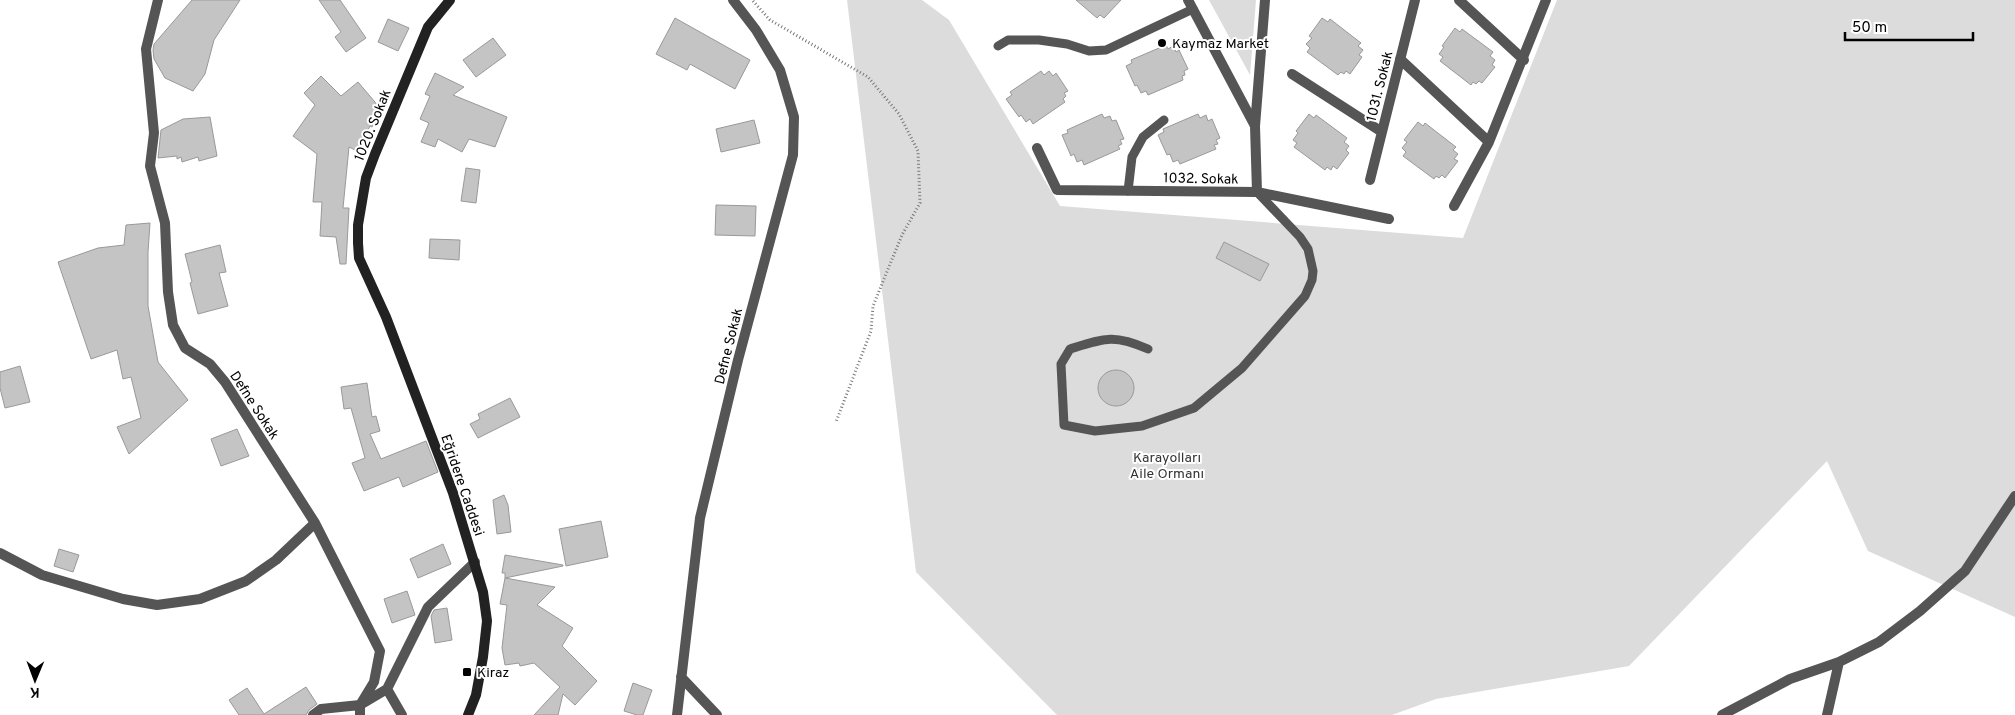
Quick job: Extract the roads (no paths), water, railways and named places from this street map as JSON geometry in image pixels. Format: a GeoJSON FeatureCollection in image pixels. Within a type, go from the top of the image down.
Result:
{"type":"FeatureCollection","features":[{"type":"Feature","properties":{"kind":"street","name":"Defne Sokak"},"geometry":{"type":"LineString","coordinates":[[158,0],[146,48],[154,133],[150,166],[165,223],[168,292],[173,326],[185,348],[210,364],[225,382],[315,523],[380,651],[374,682],[360,710]]}},
{"type":"Feature","properties":{"kind":"street","name":"1020. Sokak"},"geometry":{"type":"LineString","coordinates":[[364,272],[359,258],[358,225],[366,178],[428,27],[450,0]]}},
{"type":"Feature","properties":{"kind":"street","name":"Defne Sokak"},"geometry":{"type":"LineString","coordinates":[[677,715],[700,518],[738,360],[792,155],[794,117],[780,70],[756,30],[733,0]]}},
{"type":"Feature","properties":{"kind":"street"},"geometry":{"type":"LineString","coordinates":[[1257,192],[1255,126],[1265,0]]}},
{"type":"Feature","properties":{"kind":"street","name":"1031. Sokak"},"geometry":{"type":"LineString","coordinates":[[1370,180],[1415,0]]}},
{"type":"Feature","properties":{"kind":"street"},"geometry":{"type":"LineString","coordinates":[[1459,0],[1524,60]]}},
{"type":"Feature","properties":{"kind":"street"},"geometry":{"type":"LineString","coordinates":[[1454,206],[1489,142],[1524,60],[1546,0]]}},
{"type":"Feature","properties":{"kind":"street"},"geometry":{"type":"LineString","coordinates":[[1190,5],[1255,126]]}},
{"type":"Feature","properties":{"kind":"street"},"geometry":{"type":"LineString","coordinates":[[1400,58],[1489,142]]}},
{"type":"Feature","properties":{"kind":"street"},"geometry":{"type":"LineString","coordinates":[[1292,74],[1382,132]]}},
{"type":"Feature","properties":{"kind":"street","name":"1032. Sokak"},"geometry":{"type":"LineString","coordinates":[[1037,148],[1057,190],[1257,192],[1389,219]]}},
{"type":"Feature","properties":{"kind":"street","name":"Eğridere Caddesi"},"geometry":{"type":"LineString","coordinates":[[364,272],[386,317],[453,493],[483,592],[487,621],[476,695],[468,715]]}},
{"type":"Feature","properties":{"kind":"street"},"geometry":{"type":"LineString","coordinates":[[1722,715],[1790,679],[1839,662],[1879,642],[1920,611],[1965,571],[2015,496]]}},
{"type":"Feature","properties":{"kind":"street"},"geometry":{"type":"LineString","coordinates":[[0,553],[42,575],[105,594],[157,605],[200,599],[246,581],[276,560],[315,523]]}},
{"type":"Feature","properties":{"kind":"street"},"geometry":{"type":"LineString","coordinates":[[313,715],[322,709],[360,710],[387,689],[428,607],[475,562]]}},
{"type":"Feature","properties":{"kind":"street"},"geometry":{"type":"LineString","coordinates":[[1827,715],[1839,662]]}},
{"type":"Feature","properties":{"kind":"street"},"geometry":{"type":"LineString","coordinates":[[681,677],[717,715]]}},
{"type":"Feature","properties":{"kind":"street"},"geometry":{"type":"LineString","coordinates":[[387,689],[402,715]]}},
{"type":"Feature","properties":{"kind":"lane"},"geometry":{"type":"LineString","coordinates":[[998,46],[1008,40],[1039,40],[1067,44],[1088,51],[1106,50],[1190,5]]}},
{"type":"Feature","properties":{"kind":"lane"},"geometry":{"type":"LineString","coordinates":[[1128,191],[1132,157],[1142,137],[1164,120]]}},
{"type":"Feature","properties":{"kind":"lane"},"geometry":{"type":"LineString","coordinates":[[1148,349],[1127,340],[1103,339],[1070,349],[1061,364],[1064,425],[1094,432],[1142,426],[1194,408],[1248,362],[1305,296],[1312,280],[1313,271],[1308,250],[1300,237],[1257,192]]}},
{"type":"Feature","properties":{"kind":"place","name":"Kaymaz Market"},"geometry":{"type":"Point","coordinates":[1162,43]}},
{"type":"Feature","properties":{"kind":"place","name":"Kiraz"},"geometry":{"type":"Point","coordinates":[467,672]}},
{"type":"Feature","properties":{"kind":"park label","name":"Karayolları Aile Ormanı"},"geometry":{"type":"Point","coordinates":[1167,466]}}]}
